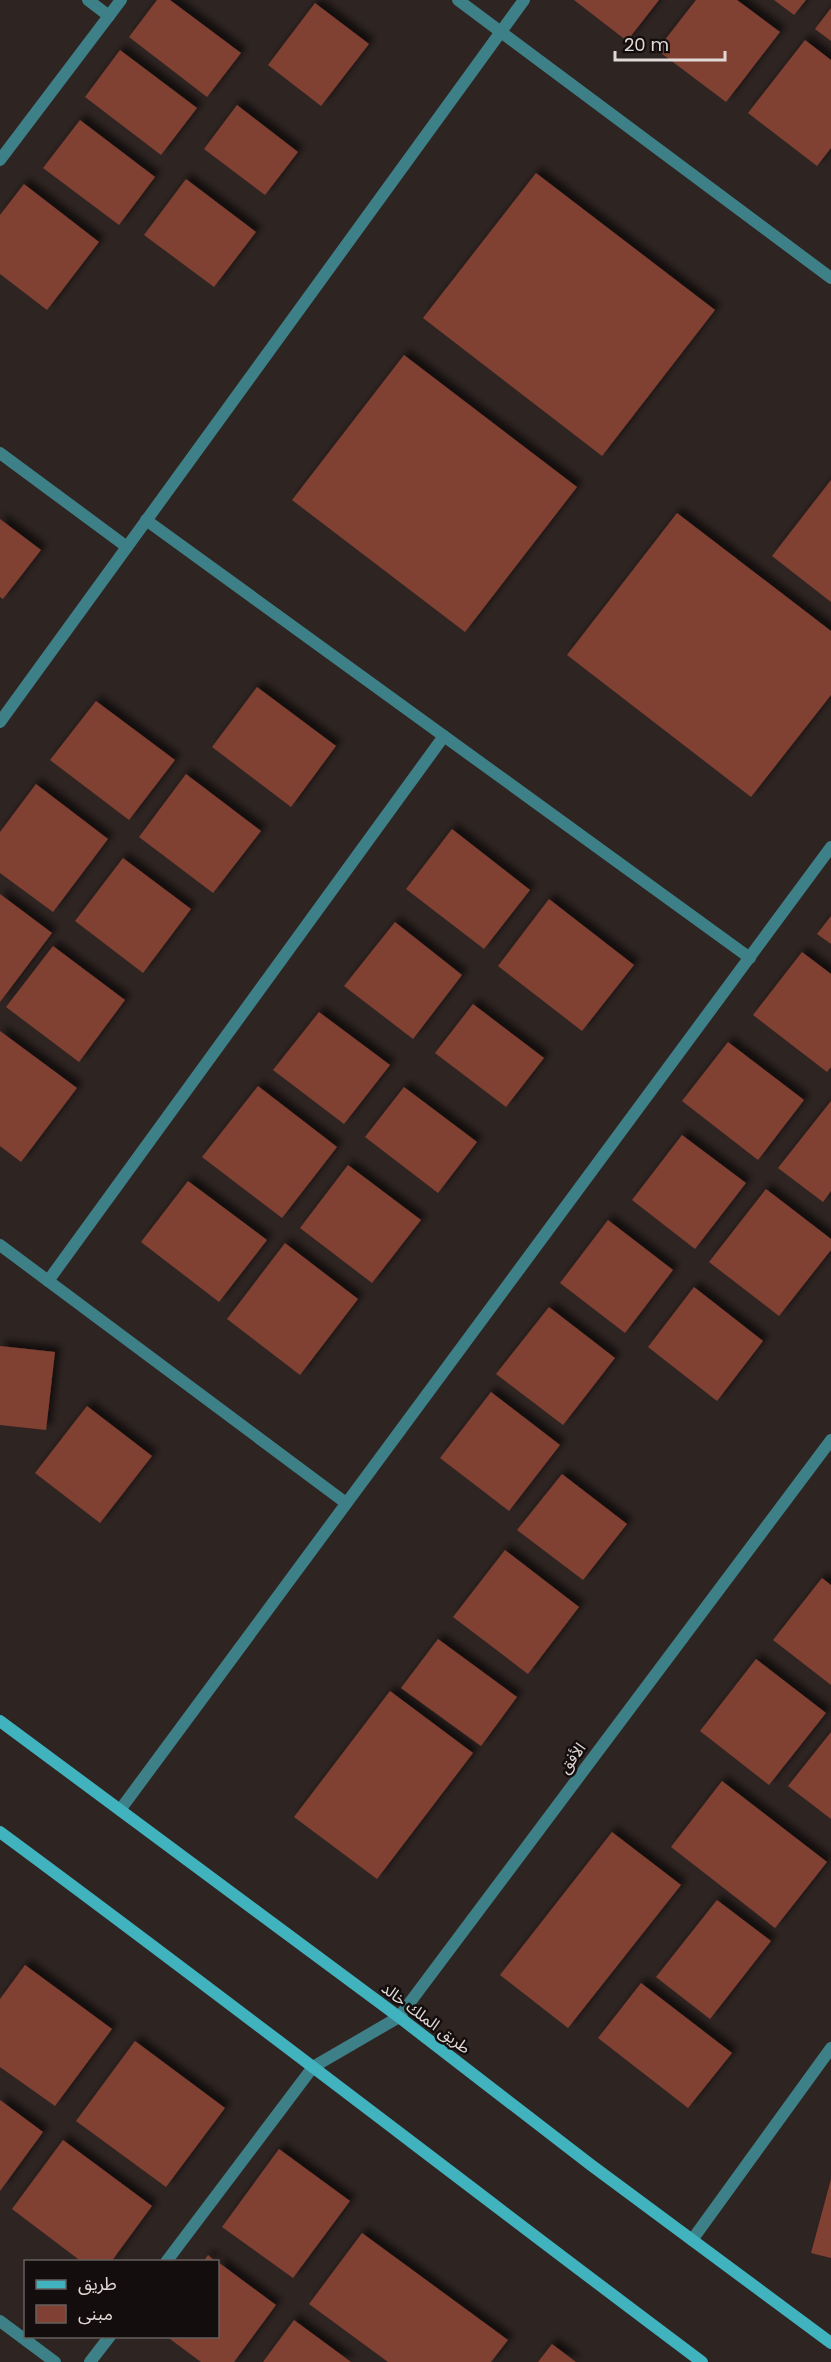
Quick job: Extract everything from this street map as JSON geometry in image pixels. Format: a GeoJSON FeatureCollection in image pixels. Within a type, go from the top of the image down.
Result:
{"type":"FeatureCollection","features":[{"type":"Feature","properties":{"kind":"main road","name":"طريق الملك خالد"},"geometry":{"type":"LineString","coordinates":[[0,1721],[399,2017],[591,2165],[831,2343]]}},
{"type":"Feature","properties":{"kind":"main road"},"geometry":{"type":"LineString","coordinates":[[0,1832],[197,1977],[702,2362]]}},
{"type":"Feature","properties":{"kind":"street"},"geometry":{"type":"LineString","coordinates":[[88,0],[109,16]]}},
{"type":"Feature","properties":{"kind":"street"},"geometry":{"type":"LineString","coordinates":[[2,152],[121,0]]}},
{"type":"Feature","properties":{"kind":"street"},"geometry":{"type":"LineString","coordinates":[[458,0],[831,278]]}},
{"type":"Feature","properties":{"kind":"street"},"geometry":{"type":"LineString","coordinates":[[0,722],[524,0]]}},
{"type":"Feature","properties":{"kind":"street"},"geometry":{"type":"LineString","coordinates":[[0,453],[127,547]]}},
{"type":"Feature","properties":{"kind":"street"},"geometry":{"type":"LineString","coordinates":[[146,520],[750,958]]}},
{"type":"Feature","properties":{"kind":"street"},"geometry":{"type":"LineString","coordinates":[[48,1281],[444,736]]}},
{"type":"Feature","properties":{"kind":"street"},"geometry":{"type":"LineString","coordinates":[[120,1810],[831,847]]}},
{"type":"Feature","properties":{"kind":"street"},"geometry":{"type":"LineString","coordinates":[[0,1245],[346,1503]]}},
{"type":"Feature","properties":{"kind":"street","name":"الأفق"},"geometry":{"type":"LineString","coordinates":[[313,2067],[399,2017],[831,1440]]}},
{"type":"Feature","properties":{"kind":"street"},"geometry":{"type":"LineString","coordinates":[[692,2240],[831,2048]]}},
{"type":"Feature","properties":{"kind":"street"},"geometry":{"type":"LineString","coordinates":[[168,2260],[313,2067]]}},
{"type":"Feature","properties":{"kind":"street"},"geometry":{"type":"LineString","coordinates":[[0,2321],[55,2362]]}},
{"type":"Feature","properties":{"kind":"street"},"geometry":{"type":"LineString","coordinates":[[90,2362],[109,2338]]}},
{"type":"Feature","properties":{"kind":"building"},"geometry":{"type":"Polygon","coordinates":[[[157,0],[170,0],[241,53],[207,97],[129,37],[157,0]]]}},
{"type":"Feature","properties":{"kind":"building"},"geometry":{"type":"Polygon","coordinates":[[[574,0],[659,0],[627,41],[574,0]]]}},
{"type":"Feature","properties":{"kind":"building"},"geometry":{"type":"Polygon","coordinates":[[[696,0],[737,0],[780,32],[726,102],[657,50],[696,0]]]}},
{"type":"Feature","properties":{"kind":"building"},"geometry":{"type":"Polygon","coordinates":[[[774,0],[806,0],[794,15],[774,0]]]}},
{"type":"Feature","properties":{"kind":"building"},"geometry":{"type":"Polygon","coordinates":[[[315,3],[369,44],[321,106],[268,65],[315,3]]]}},
{"type":"Feature","properties":{"kind":"building"},"geometry":{"type":"Polygon","coordinates":[[[831,8],[831,41],[815,29],[831,8]]]}},
{"type":"Feature","properties":{"kind":"building"},"geometry":{"type":"Polygon","coordinates":[[[805,40],[831,60],[831,148],[817,166],[748,113],[805,40]]]}},
{"type":"Feature","properties":{"kind":"building"},"geometry":{"type":"Polygon","coordinates":[[[120,50],[197,108],[161,155],[85,97],[120,50]]]}},
{"type":"Feature","properties":{"kind":"building"},"geometry":{"type":"Polygon","coordinates":[[[237,105],[298,152],[265,195],[204,149],[237,105]]]}},
{"type":"Feature","properties":{"kind":"building"},"geometry":{"type":"Polygon","coordinates":[[[80,120],[155,177],[119,225],[43,168],[80,120]]]}},
{"type":"Feature","properties":{"kind":"building"},"geometry":{"type":"Polygon","coordinates":[[[536,173],[715,310],[602,456],[423,318],[536,173]]]}},
{"type":"Feature","properties":{"kind":"building"},"geometry":{"type":"Polygon","coordinates":[[[186,179],[256,232],[214,287],[144,235],[186,179]]]}},
{"type":"Feature","properties":{"kind":"building"},"geometry":{"type":"Polygon","coordinates":[[[24,184],[99,242],[47,310],[0,274],[0,215],[24,184]]]}},
{"type":"Feature","properties":{"kind":"building"},"geometry":{"type":"Polygon","coordinates":[[[404,355],[577,487],[465,632],[292,500],[404,355]]]}},
{"type":"Feature","properties":{"kind":"building"},"geometry":{"type":"Polygon","coordinates":[[[831,480],[831,602],[772,556],[831,480]]]}},
{"type":"Feature","properties":{"kind":"building"},"geometry":{"type":"Polygon","coordinates":[[[677,513],[831,631],[831,695],[751,797],[567,655],[677,513]]]}},
{"type":"Feature","properties":{"kind":"building"},"geometry":{"type":"Polygon","coordinates":[[[0,519],[41,550],[3,599],[0,597],[0,519]]]}},
{"type":"Feature","properties":{"kind":"building"},"geometry":{"type":"Polygon","coordinates":[[[257,687],[336,746],[291,807],[212,747],[257,687]]]}},
{"type":"Feature","properties":{"kind":"building"},"geometry":{"type":"Polygon","coordinates":[[[96,701],[175,760],[129,820],[50,760],[96,701]]]}},
{"type":"Feature","properties":{"kind":"building"},"geometry":{"type":"Polygon","coordinates":[[[186,774],[261,831],[213,893],[139,837],[186,774]]]}},
{"type":"Feature","properties":{"kind":"building"},"geometry":{"type":"Polygon","coordinates":[[[36,784],[108,839],[53,912],[0,873],[0,832],[36,784]]]}},
{"type":"Feature","properties":{"kind":"building"},"geometry":{"type":"Polygon","coordinates":[[[452,829],[530,890],[484,949],[406,889],[452,829]]]}},
{"type":"Feature","properties":{"kind":"building"},"geometry":{"type":"Polygon","coordinates":[[[123,858],[191,909],[143,973],[75,921],[123,858]]]}},
{"type":"Feature","properties":{"kind":"building"},"geometry":{"type":"Polygon","coordinates":[[[0,894],[52,933],[0,1002],[0,894]]]}},
{"type":"Feature","properties":{"kind":"building"},"geometry":{"type":"Polygon","coordinates":[[[549,899],[634,965],[582,1031],[498,966],[549,899]]]}},
{"type":"Feature","properties":{"kind":"building"},"geometry":{"type":"Polygon","coordinates":[[[831,916],[831,944],[817,934],[831,916]]]}},
{"type":"Feature","properties":{"kind":"building"},"geometry":{"type":"Polygon","coordinates":[[[395,922],[462,975],[413,1039],[344,986],[395,922]]]}},
{"type":"Feature","properties":{"kind":"building"},"geometry":{"type":"Polygon","coordinates":[[[53,946],[125,1000],[79,1062],[6,1007],[53,946]]]}},
{"type":"Feature","properties":{"kind":"building"},"geometry":{"type":"Polygon","coordinates":[[[802,952],[831,974],[831,1067],[827,1072],[753,1015],[802,952]]]}},
{"type":"Feature","properties":{"kind":"building"},"geometry":{"type":"Polygon","coordinates":[[[473,1004],[544,1058],[506,1107],[435,1053],[473,1004]]]}},
{"type":"Feature","properties":{"kind":"building"},"geometry":{"type":"Polygon","coordinates":[[[319,1012],[390,1065],[344,1124],[273,1070],[319,1012]]]}},
{"type":"Feature","properties":{"kind":"building"},"geometry":{"type":"Polygon","coordinates":[[[0,1031],[77,1088],[21,1162],[0,1146],[0,1031]]]}},
{"type":"Feature","properties":{"kind":"building"},"geometry":{"type":"Polygon","coordinates":[[[728,1042],[804,1100],[758,1160],[682,1101],[728,1042]]]}},
{"type":"Feature","properties":{"kind":"building"},"geometry":{"type":"Polygon","coordinates":[[[258,1086],[337,1147],[282,1218],[202,1157],[258,1086]]]}},
{"type":"Feature","properties":{"kind":"building"},"geometry":{"type":"Polygon","coordinates":[[[404,1087],[477,1142],[438,1193],[365,1137],[404,1087]]]}},
{"type":"Feature","properties":{"kind":"building"},"geometry":{"type":"Polygon","coordinates":[[[831,1101],[831,1191],[823,1202],[778,1168],[831,1101]]]}},
{"type":"Feature","properties":{"kind":"building"},"geometry":{"type":"Polygon","coordinates":[[[682,1135],[746,1183],[695,1249],[632,1200],[682,1135]]]}},
{"type":"Feature","properties":{"kind":"building"},"geometry":{"type":"Polygon","coordinates":[[[348,1165],[421,1220],[372,1283],[300,1228],[348,1165]]]}},
{"type":"Feature","properties":{"kind":"building"},"geometry":{"type":"Polygon","coordinates":[[[188,1181],[267,1240],[219,1302],[141,1242],[188,1181]]]}},
{"type":"Feature","properties":{"kind":"building"},"geometry":{"type":"Polygon","coordinates":[[[766,1189],[831,1239],[831,1250],[779,1316],[709,1262],[766,1189]]]}},
{"type":"Feature","properties":{"kind":"building"},"geometry":{"type":"Polygon","coordinates":[[[608,1220],[673,1270],[625,1333],[560,1283],[608,1220]]]}},
{"type":"Feature","properties":{"kind":"building"},"geometry":{"type":"Polygon","coordinates":[[[285,1243],[358,1299],[300,1375],[227,1319],[285,1243]]]}},
{"type":"Feature","properties":{"kind":"building"},"geometry":{"type":"Polygon","coordinates":[[[694,1287],[763,1341],[717,1401],[648,1347],[694,1287]]]}},
{"type":"Feature","properties":{"kind":"building"},"geometry":{"type":"Polygon","coordinates":[[[549,1307],[615,1358],[563,1425],[496,1374],[549,1307]]]}},
{"type":"Feature","properties":{"kind":"building"},"geometry":{"type":"Polygon","coordinates":[[[0,1346],[55,1352],[46,1430],[0,1425],[0,1346]]]}},
{"type":"Feature","properties":{"kind":"building"},"geometry":{"type":"Polygon","coordinates":[[[491,1392],[560,1445],[509,1511],[440,1458],[491,1392]]]}},
{"type":"Feature","properties":{"kind":"building"},"geometry":{"type":"Polygon","coordinates":[[[87,1406],[152,1456],[100,1523],[35,1473],[87,1406]]]}},
{"type":"Feature","properties":{"kind":"building"},"geometry":{"type":"Polygon","coordinates":[[[562,1474],[627,1524],[583,1580],[517,1530],[562,1474]]]}},
{"type":"Feature","properties":{"kind":"building"},"geometry":{"type":"Polygon","coordinates":[[[505,1550],[579,1607],[528,1674],[453,1617],[505,1550]]]}},
{"type":"Feature","properties":{"kind":"building"},"geometry":{"type":"Polygon","coordinates":[[[822,1578],[831,1585],[831,1685],[773,1640],[822,1578]]]}},
{"type":"Feature","properties":{"kind":"building"},"geometry":{"type":"Polygon","coordinates":[[[438,1639],[517,1697],[481,1746],[401,1688],[438,1639]]]}},
{"type":"Feature","properties":{"kind":"building"},"geometry":{"type":"Polygon","coordinates":[[[756,1659],[826,1713],[769,1785],[700,1731],[756,1659]]]}},
{"type":"Feature","properties":{"kind":"building"},"geometry":{"type":"Polygon","coordinates":[[[390,1691],[473,1753],[377,1879],[294,1817],[390,1691]]]}},
{"type":"Feature","properties":{"kind":"building"},"geometry":{"type":"Polygon","coordinates":[[[831,1732],[831,1819],[788,1786],[831,1732]]]}},
{"type":"Feature","properties":{"kind":"building"},"geometry":{"type":"Polygon","coordinates":[[[722,1781],[827,1862],[775,1928],[671,1847],[722,1781]]]}},
{"type":"Feature","properties":{"kind":"building"},"geometry":{"type":"Polygon","coordinates":[[[612,1832],[681,1885],[568,2028],[500,1975],[612,1832]]]}},
{"type":"Feature","properties":{"kind":"building"},"geometry":{"type":"Polygon","coordinates":[[[717,1900],[771,1941],[710,2019],[656,1977],[717,1900]]]}},
{"type":"Feature","properties":{"kind":"building"},"geometry":{"type":"Polygon","coordinates":[[[25,1965],[112,2029],[55,2106],[0,2067],[0,1999],[25,1965]]]}},
{"type":"Feature","properties":{"kind":"building"},"geometry":{"type":"Polygon","coordinates":[[[641,1983],[732,2053],[688,2108],[598,2038],[641,1983]]]}},
{"type":"Feature","properties":{"kind":"building"},"geometry":{"type":"Polygon","coordinates":[[[135,2041],[225,2108],[166,2187],[76,2121],[135,2041]]]}},
{"type":"Feature","properties":{"kind":"building"},"geometry":{"type":"Polygon","coordinates":[[[0,2100],[43,2132],[0,2191],[0,2100]]]}},
{"type":"Feature","properties":{"kind":"building"},"geometry":{"type":"Polygon","coordinates":[[[63,2140],[152,2206],[112,2260],[79,2260],[12,2209],[63,2140]]]}},
{"type":"Feature","properties":{"kind":"building"},"geometry":{"type":"Polygon","coordinates":[[[279,2149],[350,2201],[293,2278],[222,2227],[279,2149]]]}},
{"type":"Feature","properties":{"kind":"building"},"geometry":{"type":"Polygon","coordinates":[[[831,2179],[831,2258],[811,2253],[831,2179]]]}},
{"type":"Feature","properties":{"kind":"building"},"geometry":{"type":"Polygon","coordinates":[[[362,2233],[508,2340],[491,2362],[388,2362],[309,2304],[362,2233]]]}},
{"type":"Feature","properties":{"kind":"building"},"geometry":{"type":"Polygon","coordinates":[[[208,2255],[214,2260],[204,2260],[208,2255]]]}},
{"type":"Feature","properties":{"kind":"building"},"geometry":{"type":"Polygon","coordinates":[[[219,2263],[276,2305],[234,2362],[201,2362],[169,2338],[219,2338],[219,2263]]]}},
{"type":"Feature","properties":{"kind":"building"},"geometry":{"type":"Polygon","coordinates":[[[294,2320],[351,2362],[263,2362],[294,2320]]]}},
{"type":"Feature","properties":{"kind":"building"},"geometry":{"type":"Polygon","coordinates":[[[552,2344],[576,2362],[538,2362],[552,2344]]]}}]}
